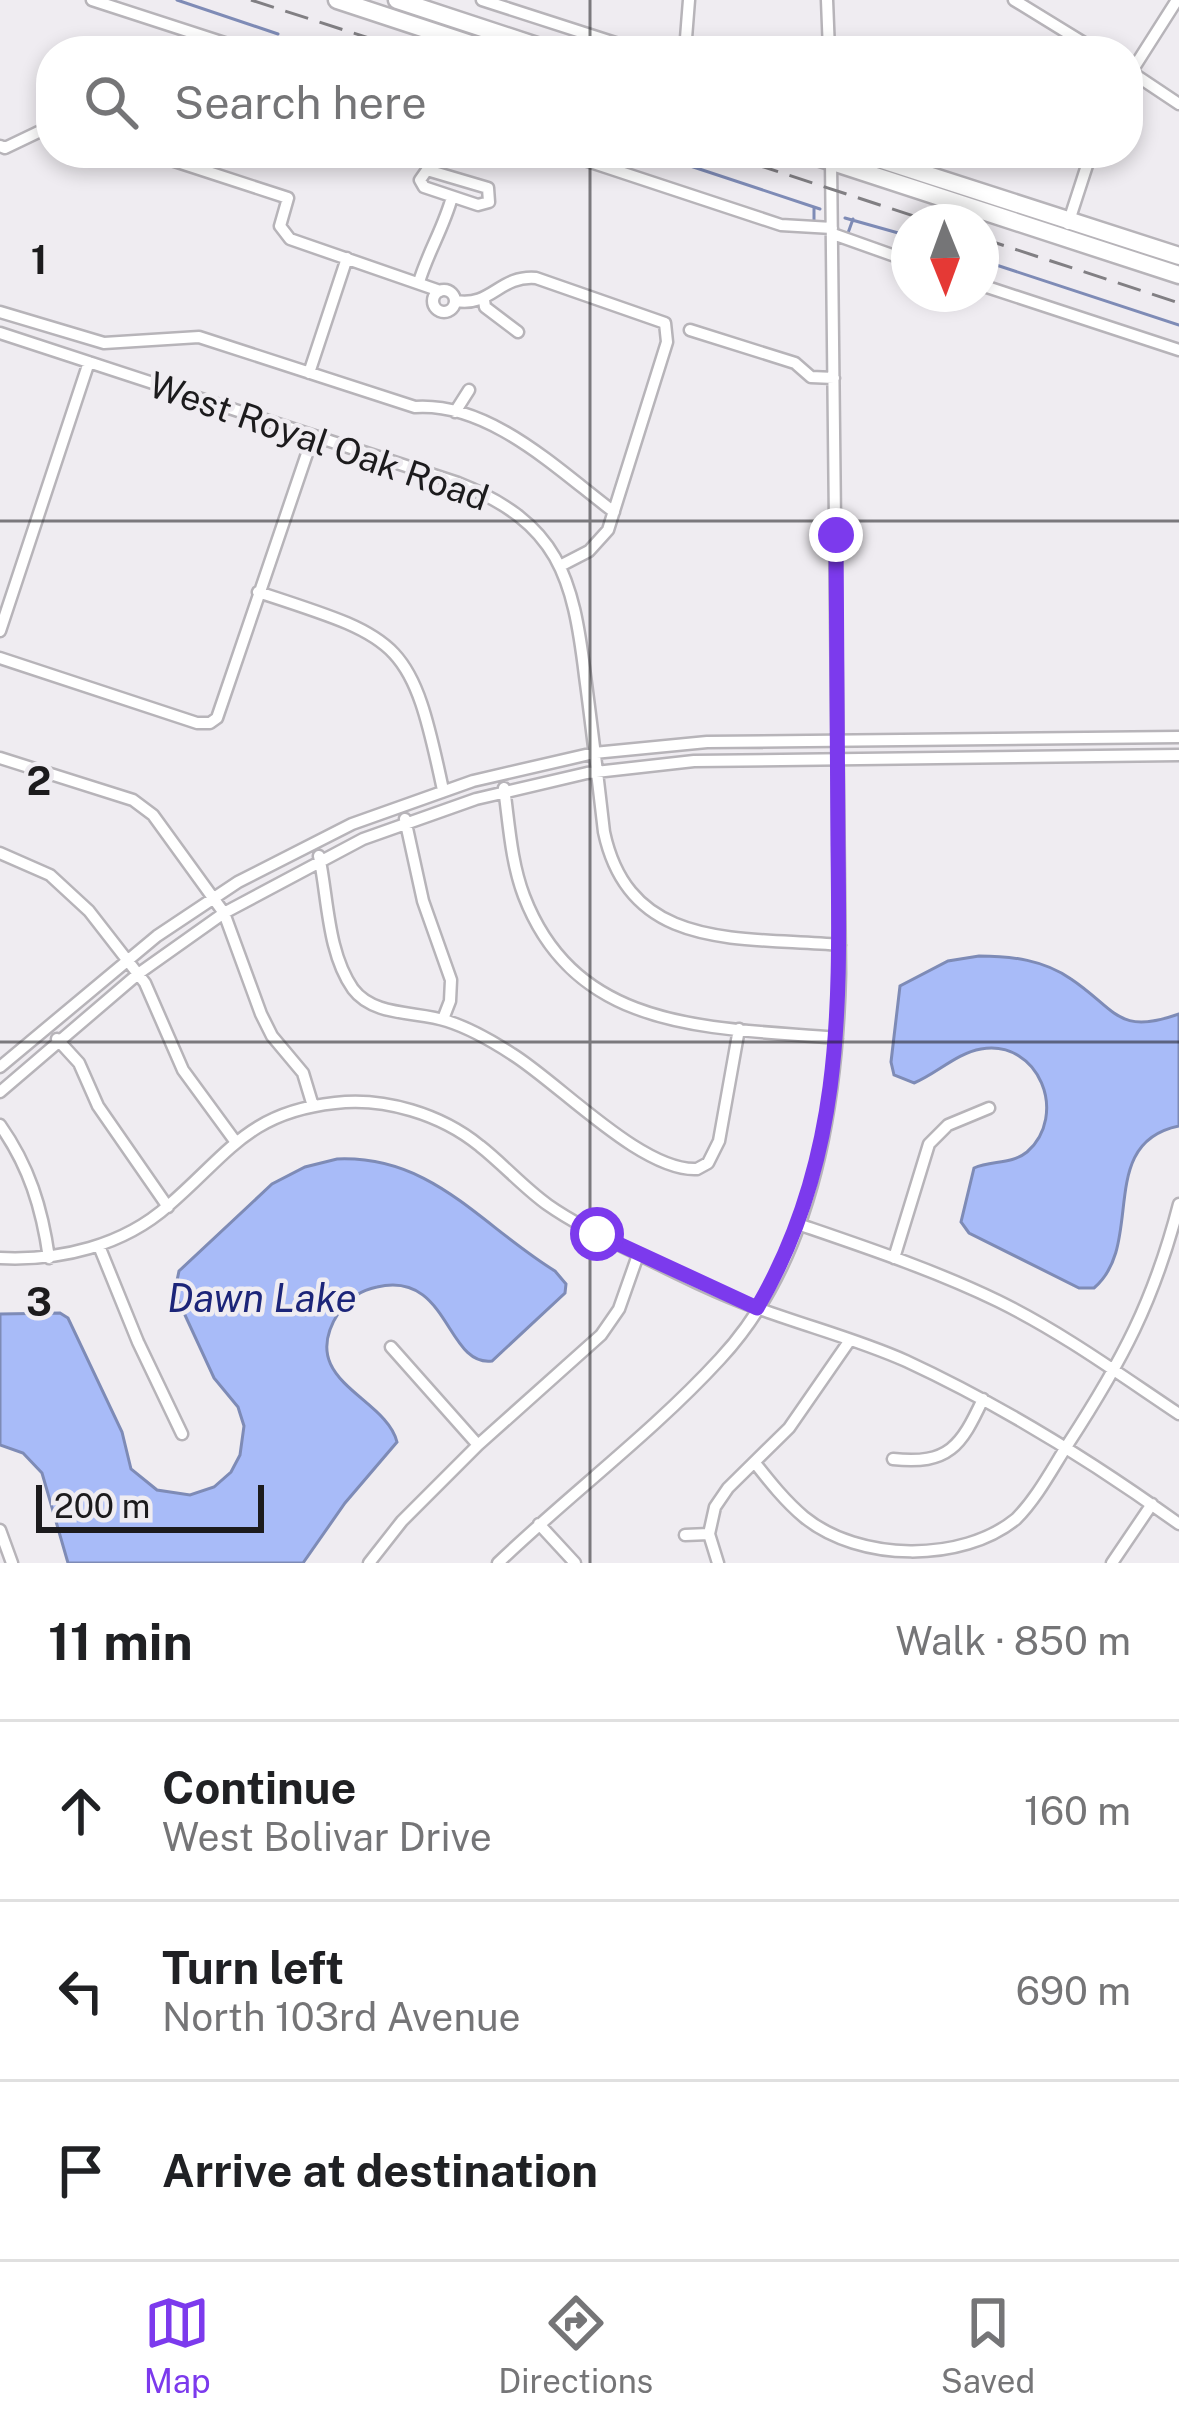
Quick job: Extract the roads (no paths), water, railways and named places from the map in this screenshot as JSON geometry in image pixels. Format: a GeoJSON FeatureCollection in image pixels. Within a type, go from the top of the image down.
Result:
{"type":"FeatureCollection","features":[{"type":"Feature","properties":{"kind":"highway"},"geometry":{"type":"LineString","coordinates":[[337,0],[422,12],[501,36]]}},
{"type":"Feature","properties":{"kind":"highway"},"geometry":{"type":"LineString","coordinates":[[397,0],[465,36]]}},
{"type":"Feature","properties":{"kind":"highway"},"geometry":{"type":"LineString","coordinates":[[867,168],[1066,228],[1179,256]]}},
{"type":"Feature","properties":{"kind":"highway"},"geometry":{"type":"LineString","coordinates":[[901,168],[1179,275]]}},
{"type":"Feature","properties":{"kind":"street"},"geometry":{"type":"LineString","coordinates":[[92,0],[203,36]]}},
{"type":"Feature","properties":{"kind":"street"},"geometry":{"type":"LineString","coordinates":[[482,0],[593,36]]}},
{"type":"Feature","properties":{"kind":"street"},"geometry":{"type":"LineString","coordinates":[[687,36],[689,0]]}},
{"type":"Feature","properties":{"kind":"street"},"geometry":{"type":"LineString","coordinates":[[827,0],[828,36]]}},
{"type":"Feature","properties":{"kind":"street"},"geometry":{"type":"LineString","coordinates":[[1014,0],[1073,36]]}},
{"type":"Feature","properties":{"kind":"street"},"geometry":{"type":"LineString","coordinates":[[1143,52],[1177,0]]}},
{"type":"Feature","properties":{"kind":"street"},"geometry":{"type":"LineString","coordinates":[[555,36],[558,25]]}},
{"type":"Feature","properties":{"kind":"street"},"geometry":{"type":"LineString","coordinates":[[1143,82],[1179,104]]}},
{"type":"Feature","properties":{"kind":"street"},"geometry":{"type":"LineString","coordinates":[[0,146],[36,133]]}},
{"type":"Feature","properties":{"kind":"street"},"geometry":{"type":"LineString","coordinates":[[196,168],[288,198],[282,233],[451,292],[456,302]]}},
{"type":"Feature","properties":{"kind":"street"},"geometry":{"type":"LineString","coordinates":[[608,168],[781,225],[832,231],[891,254]]}},
{"type":"Feature","properties":{"kind":"street"},"geometry":{"type":"LineString","coordinates":[[498,1563],[722,1357],[757,1308],[798,1224],[824,1134],[837,1038],[840,944],[831,168]]}},
{"type":"Feature","properties":{"kind":"street"},"geometry":{"type":"LineString","coordinates":[[1066,228],[1085,168]]}},
{"type":"Feature","properties":{"kind":"street"},"geometry":{"type":"LineString","coordinates":[[435,170],[491,191],[489,202],[482,206],[452,197],[424,187],[420,180],[424,172],[435,170]]}},
{"type":"Feature","properties":{"kind":"street"},"geometry":{"type":"LineString","coordinates":[[419,282],[452,197]]}},
{"type":"Feature","properties":{"kind":"street"},"geometry":{"type":"LineString","coordinates":[[309,374],[346,258]]}},
{"type":"Feature","properties":{"kind":"street"},"geometry":{"type":"LineString","coordinates":[[440,291],[433,300],[436,310],[447,313],[456,302],[484,300],[515,278],[536,278],[665,323],[669,334],[614,512],[600,542],[560,566]]}},
{"type":"Feature","properties":{"kind":"street"},"geometry":{"type":"LineString","coordinates":[[999,291],[1179,350]]}},
{"type":"Feature","properties":{"kind":"street"},"geometry":{"type":"LineString","coordinates":[[484,300],[485,308],[518,332]]}},
{"type":"Feature","properties":{"kind":"street"},"geometry":{"type":"LineString","coordinates":[[0,312],[104,343],[200,337],[415,407],[455,412],[519,441],[614,512]]}},
{"type":"Feature","properties":{"kind":"street"},"geometry":{"type":"LineString","coordinates":[[690,330],[795,364],[811,377],[834,378]]}},
{"type":"Feature","properties":{"kind":"street","name":"West Royal Oak Road"},"geometry":{"type":"LineString","coordinates":[[0,333],[496,500],[533,529],[560,566],[579,618],[611,866],[628,892],[674,925],[710,933],[840,944]]}},
{"type":"Feature","properties":{"kind":"street"},"geometry":{"type":"LineString","coordinates":[[0,631],[89,362]]}},
{"type":"Feature","properties":{"kind":"street"},"geometry":{"type":"LineString","coordinates":[[455,412],[469,390]]}},
{"type":"Feature","properties":{"kind":"street"},"geometry":{"type":"LineString","coordinates":[[0,658],[197,723],[211,723],[218,718],[313,436]]}},
{"type":"Feature","properties":{"kind":"street"},"geometry":{"type":"LineString","coordinates":[[258,592],[364,628],[393,650],[420,694],[443,790]]}},
{"type":"Feature","properties":{"kind":"street"},"geometry":{"type":"LineString","coordinates":[[0,1067],[128,959],[214,897],[315,841],[400,804],[502,772],[595,753],[674,744],[1179,737]]}},
{"type":"Feature","properties":{"kind":"street"},"geometry":{"type":"LineString","coordinates":[[948,738],[948,756]]}},
{"type":"Feature","properties":{"kind":"street"},"geometry":{"type":"LineString","coordinates":[[674,744],[675,762]]}},
{"type":"Feature","properties":{"kind":"street"},"geometry":{"type":"LineString","coordinates":[[0,1092],[138,974],[224,913],[320,860],[406,822],[505,791],[675,762],[1179,754]]}},
{"type":"Feature","properties":{"kind":"street"},"geometry":{"type":"LineString","coordinates":[[0,758],[133,800],[153,815],[224,913],[261,1014],[272,1036],[303,1072],[313,1106]]}},
{"type":"Feature","properties":{"kind":"street"},"geometry":{"type":"LineString","coordinates":[[502,772],[513,854],[524,895],[544,935],[603,994],[637,1012],[674,1022],[837,1038]]}},
{"type":"Feature","properties":{"kind":"street"},"geometry":{"type":"LineString","coordinates":[[400,804],[423,901],[451,980],[443,1019]]}},
{"type":"Feature","properties":{"kind":"street"},"geometry":{"type":"LineString","coordinates":[[315,841],[332,932],[352,988],[367,1001],[443,1019],[515,1055],[622,1137],[685,1169],[697,1169],[715,1154],[739,1029]]}},
{"type":"Feature","properties":{"kind":"street"},"geometry":{"type":"LineString","coordinates":[[0,853],[62,884],[128,959],[158,1005],[183,1070],[235,1141]]}},
{"type":"Feature","properties":{"kind":"street"},"geometry":{"type":"LineString","coordinates":[[46,1028],[79,1063],[98,1106],[167,1207]]}},
{"type":"Feature","properties":{"kind":"street"},"geometry":{"type":"LineString","coordinates":[[0,1258],[50,1258],[99,1246],[130,1232],[167,1207],[235,1141],[270,1120],[337,1102],[391,1106],[446,1125],[475,1142],[547,1204],[638,1255],[983,1399],[1066,1447],[1179,1524]]}},
{"type":"Feature","properties":{"kind":"street"},"geometry":{"type":"LineString","coordinates":[[894,1258],[929,1144],[948,1125],[989,1108]]}},
{"type":"Feature","properties":{"kind":"street"},"geometry":{"type":"LineString","coordinates":[[0,1125],[28,1172],[43,1215],[50,1258]]}},
{"type":"Feature","properties":{"kind":"street"},"geometry":{"type":"LineString","coordinates":[[755,1463],[796,1510],[861,1548],[924,1556],[962,1550],[1015,1521],[1117,1369],[1152,1294],[1179,1204]]}},
{"type":"Feature","properties":{"kind":"street"},"geometry":{"type":"LineString","coordinates":[[798,1224],[998,1301],[1117,1369],[1179,1414]]}},
{"type":"Feature","properties":{"kind":"street"},"geometry":{"type":"LineString","coordinates":[[99,1246],[137,1342],[182,1434]]}},
{"type":"Feature","properties":{"kind":"street"},"geometry":{"type":"LineString","coordinates":[[369,1563],[402,1521],[478,1445],[612,1323],[638,1255]]}},
{"type":"Feature","properties":{"kind":"street"},"geometry":{"type":"LineString","coordinates":[[718,1563],[709,1534],[715,1507],[814,1395],[850,1340]]}},
{"type":"Feature","properties":{"kind":"street"},"geometry":{"type":"LineString","coordinates":[[391,1347],[478,1445]]}},
{"type":"Feature","properties":{"kind":"street"},"geometry":{"type":"LineString","coordinates":[[893,1460],[917,1462],[941,1456],[964,1439],[983,1399]]}},
{"type":"Feature","properties":{"kind":"street"},"geometry":{"type":"LineString","coordinates":[[1112,1563],[1152,1504]]}},
{"type":"Feature","properties":{"kind":"street"},"geometry":{"type":"LineString","coordinates":[[539,1524],[575,1563]]}},
{"type":"Feature","properties":{"kind":"street"},"geometry":{"type":"LineString","coordinates":[[0,1530],[12,1563]]}},
{"type":"Feature","properties":{"kind":"street"},"geometry":{"type":"LineString","coordinates":[[685,1534],[709,1534]]}},
{"type":"Feature","properties":{"kind":"water"},"geometry":{"type":"Polygon","coordinates":[[[979,956],[1050,967],[1129,1021],[1179,1014],[1179,1126],[1153,1136],[1138,1152],[1129,1173],[1117,1247],[1109,1269],[1094,1288],[1079,1288],[969,1233],[961,1222],[974,1168],[1021,1156],[1039,1137],[1046,1101],[1032,1067],[1001,1049],[981,1049],[914,1083],[894,1075],[891,1062],[900,986],[948,961],[979,956]]]}},
{"type":"Feature","properties":{"kind":"water","name":"Dawn Lake"},"geometry":{"type":"Polygon","coordinates":[[[337,1159],[401,1168],[454,1196],[555,1271],[566,1284],[565,1293],[492,1361],[477,1359],[465,1350],[419,1292],[401,1286],[377,1287],[347,1303],[328,1336],[328,1355],[347,1386],[390,1426],[397,1442],[345,1503],[303,1563],[68,1563],[42,1473],[23,1453],[0,1445],[0,1314],[60,1313],[68,1318],[122,1432],[131,1469],[157,1490],[190,1495],[214,1487],[231,1472],[240,1455],[244,1426],[238,1407],[214,1378],[178,1300],[179,1271],[272,1184],[305,1167],[337,1159]]]}},
{"type":"Feature","properties":{"kind":"waterway"},"geometry":{"type":"LineString","coordinates":[[177,0],[278,34]]}},
{"type":"Feature","properties":{"kind":"waterway"},"geometry":{"type":"LineString","coordinates":[[696,168],[820,209]]}},
{"type":"Feature","properties":{"kind":"waterway"},"geometry":{"type":"LineString","coordinates":[[814,207],[814,221]]}},
{"type":"Feature","properties":{"kind":"waterway"},"geometry":{"type":"LineString","coordinates":[[845,218],[891,231]]}},
{"type":"Feature","properties":{"kind":"waterway"},"geometry":{"type":"LineString","coordinates":[[848,233],[853,219]]}},
{"type":"Feature","properties":{"kind":"waterway"},"geometry":{"type":"LineString","coordinates":[[999,266],[1179,325]]}},
{"type":"Feature","properties":{"kind":"railway"},"geometry":{"type":"LineString","coordinates":[[251,0],[363,36]]}},
{"type":"Feature","properties":{"kind":"railway"},"geometry":{"type":"LineString","coordinates":[[767,168],[891,209]]}},
{"type":"Feature","properties":{"kind":"railway"},"geometry":{"type":"LineString","coordinates":[[999,244],[1179,303]]}}]}
